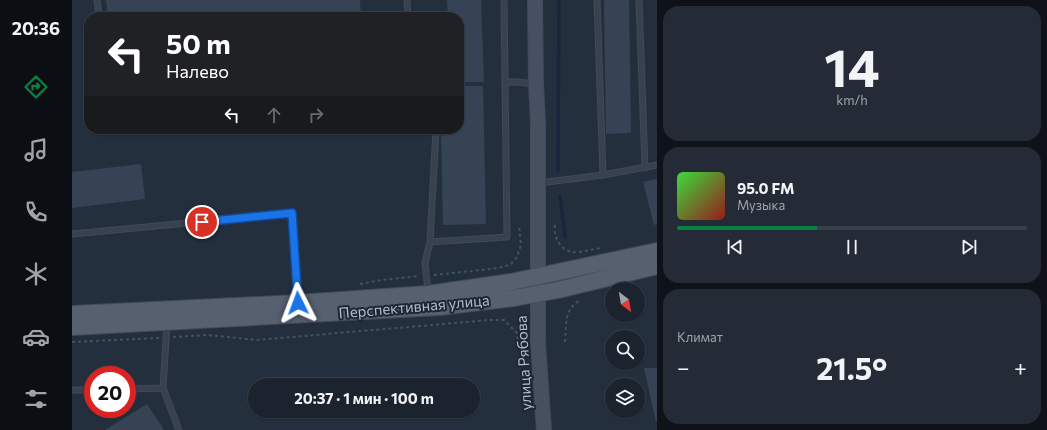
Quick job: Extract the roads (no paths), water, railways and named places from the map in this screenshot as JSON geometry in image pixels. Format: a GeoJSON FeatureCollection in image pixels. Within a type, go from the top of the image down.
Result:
{"type":"FeatureCollection","features":[{"type":"Feature","properties":{"kind":"main road","name":"улица Рябова"},"geometry":{"type":"LineString","coordinates":[[535,0],[538,123],[538,343],[544,430]]}},
{"type":"Feature","properties":{"kind":"main road","name":"Перспективная улица"},"geometry":{"type":"LineString","coordinates":[[72,314],[298,303],[428,294],[511,282],[657,251]]}},
{"type":"Feature","properties":{"kind":"main road","name":"Перспективная улица"},"geometry":{"type":"LineString","coordinates":[[72,327],[167,330],[439,307],[538,294],[657,266]]}},
{"type":"Feature","properties":{"kind":"lane"},"geometry":{"type":"LineString","coordinates":[[97,0],[98,12]]}},
{"type":"Feature","properties":{"kind":"lane"},"geometry":{"type":"LineString","coordinates":[[407,0],[408,12]]}},
{"type":"Feature","properties":{"kind":"lane"},"geometry":{"type":"LineString","coordinates":[[430,242],[507,237],[504,0]]}},
{"type":"Feature","properties":{"kind":"lane"},"geometry":{"type":"LineString","coordinates":[[597,0],[603,175]]}},
{"type":"Feature","properties":{"kind":"lane"},"geometry":{"type":"LineString","coordinates":[[639,0],[645,168]]}},
{"type":"Feature","properties":{"kind":"lane"},"geometry":{"type":"LineString","coordinates":[[505,82],[536,84]]}},
{"type":"Feature","properties":{"kind":"lane"},"geometry":{"type":"LineString","coordinates":[[428,294],[425,263],[430,242],[436,134]]}},
{"type":"Feature","properties":{"kind":"lane"},"geometry":{"type":"LineString","coordinates":[[538,183],[603,175],[657,165]]}},
{"type":"Feature","properties":{"kind":"lane"},"geometry":{"type":"LineString","coordinates":[[72,234],[292,213],[298,303]]}},
{"type":"Feature","properties":{"kind":"lane"},"geometry":{"type":"LineString","coordinates":[[167,330],[163,388],[180,430]]}},
{"type":"Feature","properties":{"kind":"lane"},"geometry":{"type":"LineString","coordinates":[[136,389],[163,388]]}},
{"type":"Feature","properties":{"kind":"lane"},"geometry":{"type":"LineString","coordinates":[[72,390],[84,390]]}},
{"type":"Feature","properties":{"kind":"waterway"},"geometry":{"type":"LineString","coordinates":[[558,171],[559,0]]}},
{"type":"Feature","properties":{"kind":"waterway"},"geometry":{"type":"LineString","coordinates":[[560,196],[565,237]]}}]}
